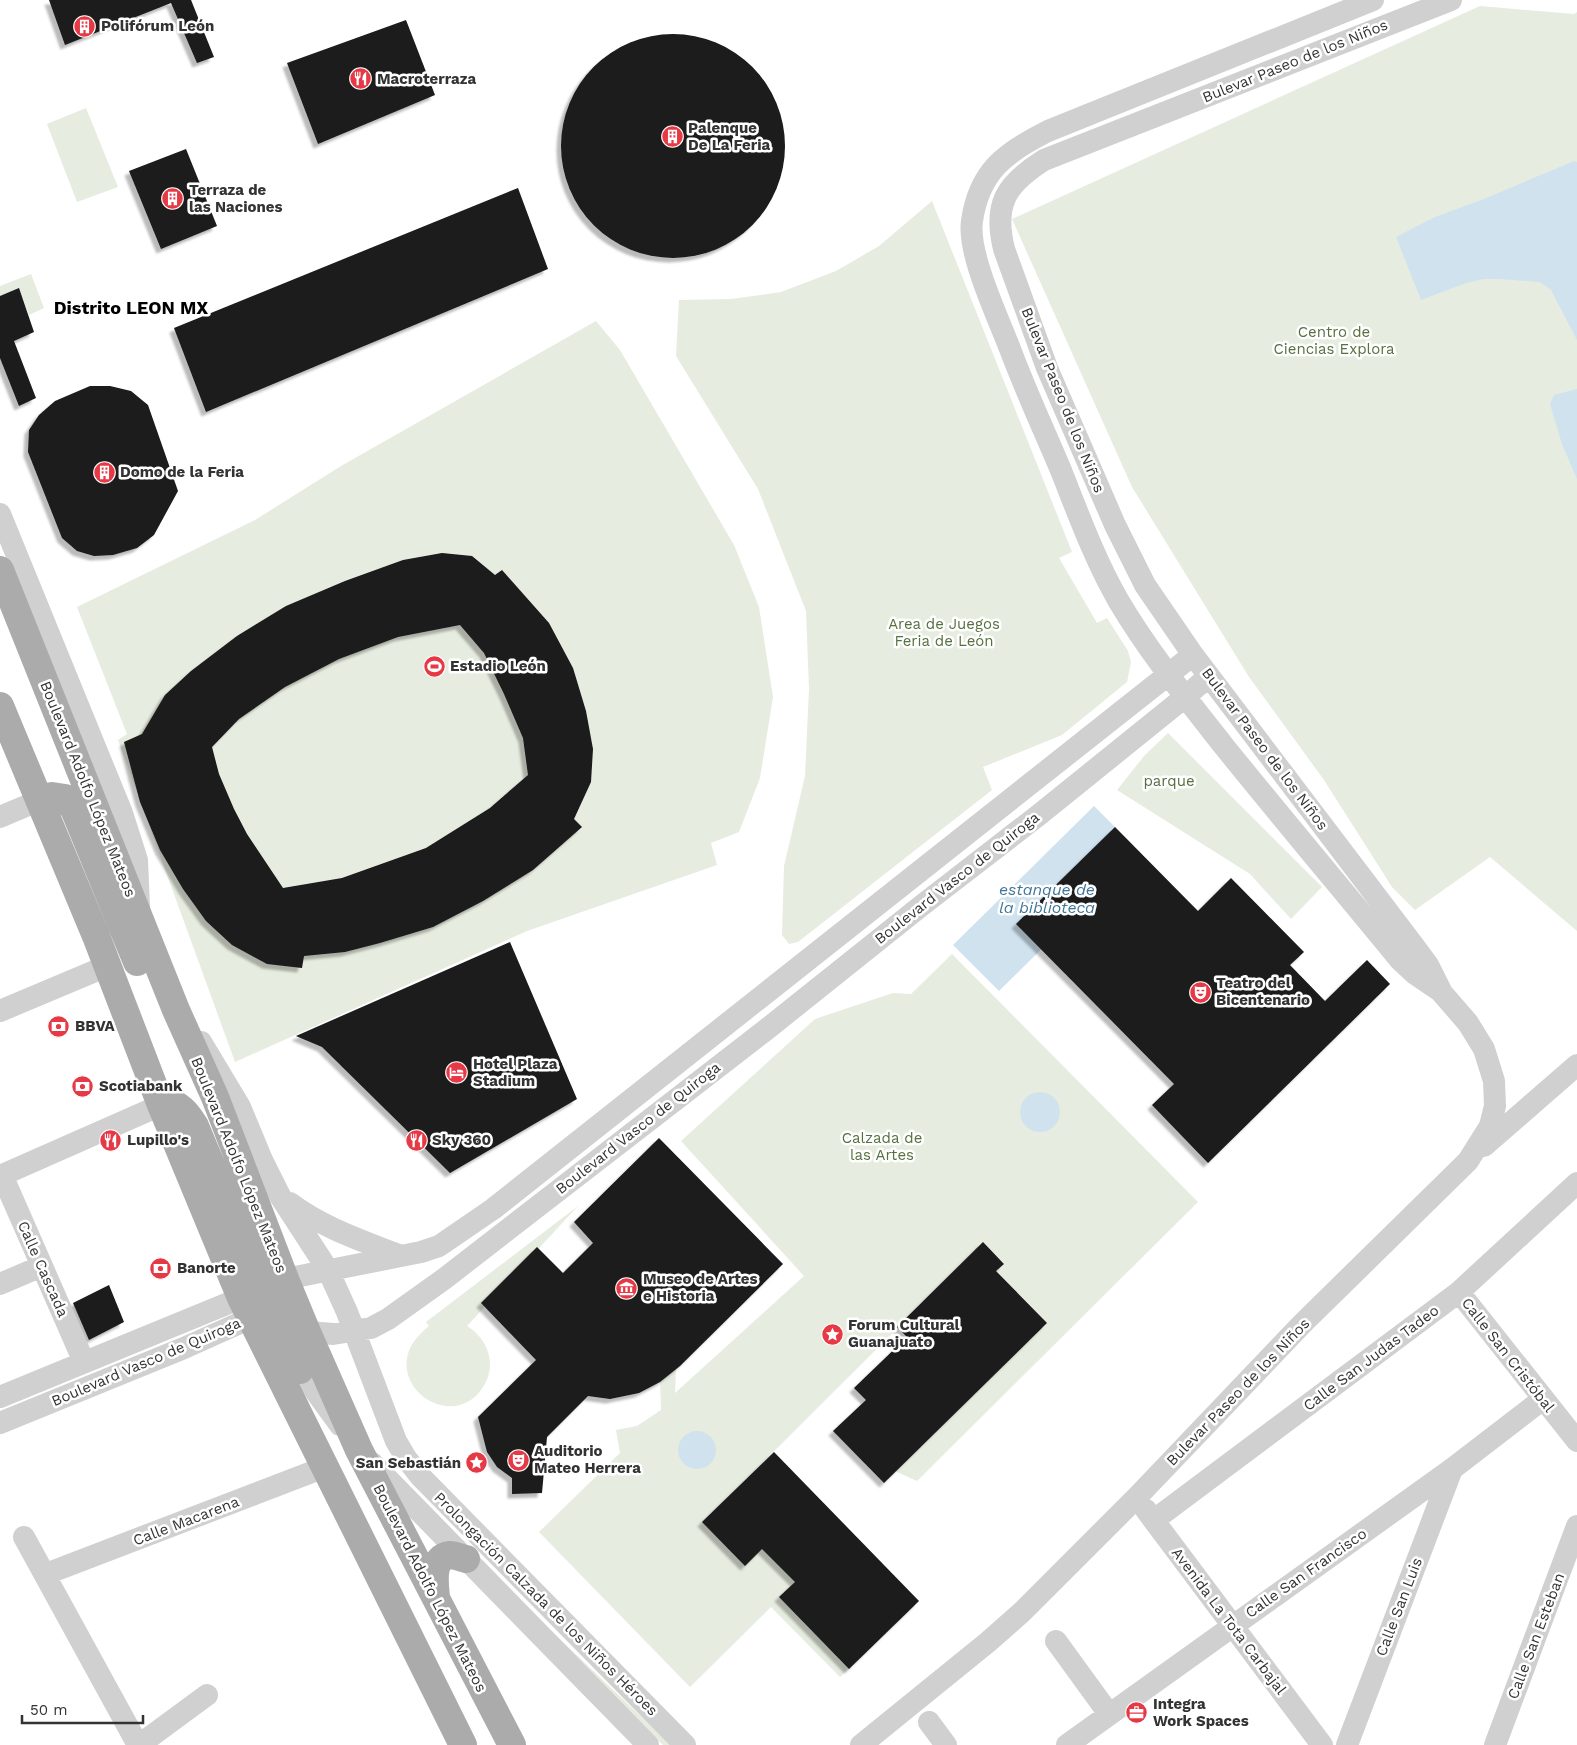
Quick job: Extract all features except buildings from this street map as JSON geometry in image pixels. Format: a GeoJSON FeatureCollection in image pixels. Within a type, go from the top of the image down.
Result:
{"type":"FeatureCollection","features":[{"type":"Feature","properties":{"kind":"main road","name":"Boulevard Adolfo López Mateos"},"geometry":{"type":"LineString","coordinates":[[0,570],[176,1010],[215,1097],[260,1296],[307,1332],[359,1450],[512,1745]]}},
{"type":"Feature","properties":{"kind":"main road","name":"Boulevard Adolfo López Mateos"},"geometry":{"type":"LineString","coordinates":[[0,706],[107,966],[161,1105],[260,1296],[325,1467],[463,1745]]}},
{"type":"Feature","properties":{"kind":"main road"},"geometry":{"type":"LineString","coordinates":[[40,800],[52,796],[65,798],[74,809],[157,1009],[182,1055],[215,1097]]}},
{"type":"Feature","properties":{"kind":"main road"},"geometry":{"type":"LineString","coordinates":[[260,1296],[279,1324],[300,1370]]}},
{"type":"Feature","properties":{"kind":"main road"},"geometry":{"type":"LineString","coordinates":[[436,1600],[434,1575],[436,1566],[442,1558],[449,1555],[466,1559]]}},
{"type":"Feature","properties":{"kind":"street","name":"Bulevar Paseo de los Niños"},"geometry":{"type":"LineString","coordinates":[[861,1745],[1006,1627],[1136,1498],[1302,1324],[1468,1161],[1490,1126],[1495,1106],[1494,1080],[1484,1049],[1468,1023],[1442,993],[1415,974],[1400,960],[1286,824],[1168,675],[1119,601],[1097,559],[1020,376],[980,270],[974,249],[971,224],[976,203],[985,180],[1000,160],[1021,144],[1048,131],[1373,0]]}},
{"type":"Feature","properties":{"kind":"street","name":"Bulevar Paseo de los Niños"},"geometry":{"type":"LineString","coordinates":[[1442,993],[1428,965],[1193,655],[1145,585],[1114,525],[1047,368],[1004,250],[999,230],[1000,213],[1006,195],[1015,181],[1044,160],[1451,0]]}},
{"type":"Feature","properties":{"kind":"street"},"geometry":{"type":"LineString","coordinates":[[0,514],[122,813],[137,860],[139,915]]}},
{"type":"Feature","properties":{"kind":"street","name":"Boulevard Vasco de Quiroga"},"geometry":{"type":"LineString","coordinates":[[9,1394],[84,1362],[328,1270],[401,1256],[439,1246],[493,1209],[1193,655]]}},
{"type":"Feature","properties":{"kind":"street","name":"Boulevard Vasco de Quiroga"},"geometry":{"type":"LineString","coordinates":[[279,1324],[307,1332],[333,1334],[370,1328],[388,1319],[444,1279],[767,1029],[1040,814],[1209,676]]}},
{"type":"Feature","properties":{"kind":"street"},"geometry":{"type":"LineString","coordinates":[[0,816],[40,800]]}},
{"type":"Feature","properties":{"kind":"street"},"geometry":{"type":"LineString","coordinates":[[0,1011],[107,966]]}},
{"type":"Feature","properties":{"kind":"street","name":"Prolongación Calzada de los Niños Héroes"},"geometry":{"type":"LineString","coordinates":[[176,1010],[205,1046],[240,1107],[262,1160],[280,1196],[328,1270],[344,1305],[388,1422],[406,1458],[420,1476],[685,1745]]}},
{"type":"Feature","properties":{"kind":"street"},"geometry":{"type":"LineString","coordinates":[[1468,1161],[1577,1065]]}},
{"type":"Feature","properties":{"kind":"street"},"geometry":{"type":"LineString","coordinates":[[1,1175],[161,1105]]}},
{"type":"Feature","properties":{"kind":"street","name":"Calle Cascada"},"geometry":{"type":"LineString","coordinates":[[1,1175],[84,1362]]}},
{"type":"Feature","properties":{"kind":"street","name":"Calle San Judas Tadeo"},"geometry":{"type":"LineString","coordinates":[[1154,1520],[1459,1292],[1577,1182]]}},
{"type":"Feature","properties":{"kind":"street"},"geometry":{"type":"LineString","coordinates":[[280,1196],[305,1215],[335,1230],[401,1256]]}},
{"type":"Feature","properties":{"kind":"street"},"geometry":{"type":"LineString","coordinates":[[0,1284],[42,1266]]}},
{"type":"Feature","properties":{"kind":"street","name":"Calle San Cristóbal"},"geometry":{"type":"LineString","coordinates":[[1459,1292],[1577,1441]]}},
{"type":"Feature","properties":{"kind":"street","name":"Boulevard Vasco de Quiroga"},"geometry":{"type":"LineString","coordinates":[[0,1423],[184,1348],[260,1296]]}},
{"type":"Feature","properties":{"kind":"street","name":"Prolongación Calzada de los Niños Héroes"},"geometry":{"type":"LineString","coordinates":[[260,1296],[300,1370],[359,1450],[648,1745]]}},
{"type":"Feature","properties":{"kind":"street"},"geometry":{"type":"LineString","coordinates":[[9,1394],[28,1411]]}},
{"type":"Feature","properties":{"kind":"street","name":"Calle San Francisco"},"geometry":{"type":"LineString","coordinates":[[1067,1745],[1452,1469],[1543,1399]]}},
{"type":"Feature","properties":{"kind":"street","name":"Calle Macarena"},"geometry":{"type":"LineString","coordinates":[[46,1574],[325,1467]]}},
{"type":"Feature","properties":{"kind":"street","name":"Calle San Luis"},"geometry":{"type":"LineString","coordinates":[[1347,1745],[1452,1469]]}},
{"type":"Feature","properties":{"kind":"street","name":"Avenida La Tota Carbajal"},"geometry":{"type":"LineString","coordinates":[[1136,1498],[1322,1745]]}},
{"type":"Feature","properties":{"kind":"street","name":"Calle San Esteban"},"geometry":{"type":"LineString","coordinates":[[1495,1745],[1577,1526]]}},
{"type":"Feature","properties":{"kind":"street"},"geometry":{"type":"LineString","coordinates":[[24,1537],[46,1574],[138,1745],[206,1695]]}},
{"type":"Feature","properties":{"kind":"street"},"geometry":{"type":"LineString","coordinates":[[1056,1641],[1109,1714]]}},
{"type":"Feature","properties":{"kind":"street"},"geometry":{"type":"LineString","coordinates":[[929,1722],[946,1745]]}},
{"type":"Feature","properties":{"kind":"green space","name":"Centro de Ciencias Explora"},"geometry":{"type":"Polygon","coordinates":[[[1480,6],[1574,14],[1577,12],[1577,931],[1490,857],[1415,910],[1392,887],[1324,780],[1249,677],[1132,487],[1012,219],[1480,6]]]}},
{"type":"Feature","properties":{"kind":"green space"},"geometry":{"type":"Polygon","coordinates":[[[86,108],[118,187],[77,202],[47,124],[86,108]]]}},
{"type":"Feature","properties":{"kind":"green space","name":"Area de Juegos Feria de León"},"geometry":{"type":"Polygon","coordinates":[[[932,201],[1072,552],[1059,558],[1097,623],[1107,618],[1128,651],[1131,662],[1127,682],[1062,735],[983,767],[992,790],[798,942],[789,944],[782,935],[784,866],[805,776],[809,689],[806,611],[758,489],[676,356],[679,300],[731,299],[781,292],[836,271],[879,246],[932,201]]]}},
{"type":"Feature","properties":{"kind":"green space"},"geometry":{"type":"Polygon","coordinates":[[[31,274],[44,308],[29,315],[19,289],[0,296],[0,286],[31,274]]]}},
{"type":"Feature","properties":{"kind":"green space","name":"Estadio León"},"geometry":{"type":"Polygon","coordinates":[[[596,321],[620,350],[734,545],[759,607],[773,697],[760,778],[739,832],[711,843],[717,865],[527,931],[235,1062],[118,740],[127,734],[77,607],[255,520],[341,466],[596,321]]]}},
{"type":"Feature","properties":{"kind":"green space","name":"parque"},"geometry":{"type":"Polygon","coordinates":[[[1168,733],[1322,887],[1291,919],[1250,874],[1117,790],[1144,756],[1168,733]]]}},
{"type":"Feature","properties":{"kind":"green space","name":"Calzada de las Artes"},"geometry":{"type":"Polygon","coordinates":[[[952,954],[1198,1202],[917,1481],[895,1471],[996,1271],[1004,1263],[983,1243],[703,1522],[776,1535],[795,1582],[780,1598],[849,1669],[840,1677],[771,1607],[690,1687],[539,1532],[620,1453],[616,1430],[637,1426],[661,1410],[660,1382],[676,1369],[675,1393],[804,1276],[681,1141],[815,1019],[893,993],[911,994],[952,954]]]}},
{"type":"Feature","properties":{"kind":"green space"},"geometry":{"type":"Polygon","coordinates":[[[578,1206],[467,1326],[483,1342],[490,1358],[488,1377],[477,1395],[462,1404],[445,1406],[430,1401],[417,1391],[409,1377],[407,1361],[413,1343],[429,1326],[426,1322],[578,1206]]]}},
{"type":"Feature","properties":{"kind":"green space"},"geometry":{"type":"Polygon","coordinates":[[[503,1585],[671,1745],[663,1745],[503,1585]]]}},
{"type":"Feature","properties":{"kind":"water"},"geometry":{"type":"Polygon","coordinates":[[[1574,161],[1577,162],[1577,340],[1551,290],[1540,282],[1483,279],[1466,283],[1421,300],[1396,237],[1435,217],[1484,199],[1574,161]]]}},
{"type":"Feature","properties":{"kind":"water"},"geometry":{"type":"Polygon","coordinates":[[[1577,389],[1577,479],[1562,444],[1550,404],[1554,395],[1577,389]]]}},
{"type":"Feature","properties":{"kind":"water","name":"estanque de la biblioteca"},"geometry":{"type":"Polygon","coordinates":[[[1094,806],[1140,852],[999,991],[953,945],[1094,806]]]}},
{"type":"Feature","properties":{"kind":"water"},"geometry":{"type":"Polygon","coordinates":[[[1040,1092],[1054,1098],[1060,1112],[1054,1126],[1040,1132],[1026,1126],[1020,1112],[1026,1098],[1040,1092]]]}},
{"type":"Feature","properties":{"kind":"water"},"geometry":{"type":"Polygon","coordinates":[[[697,1431],[710,1437],[716,1450],[710,1463],[697,1469],[684,1463],[678,1450],[684,1437],[697,1431]]]}},
{"type":"Feature","properties":{"kind":"place","name":"Polifórum León"},"geometry":{"type":"Point","coordinates":[85,26]}},
{"type":"Feature","properties":{"kind":"place","name":"Macroterraza"},"geometry":{"type":"Point","coordinates":[361,79]}},
{"type":"Feature","properties":{"kind":"place","name":"Palenque De La Feria"},"geometry":{"type":"Point","coordinates":[672,137]}},
{"type":"Feature","properties":{"kind":"place","name":"Terraza de las Naciones"},"geometry":{"type":"Point","coordinates":[173,199]}},
{"type":"Feature","properties":{"kind":"place","name":"Domo de la Feria"},"geometry":{"type":"Point","coordinates":[104,472]}},
{"type":"Feature","properties":{"kind":"place","name":"Estadio León"},"geometry":{"type":"Point","coordinates":[434,666]}},
{"type":"Feature","properties":{"kind":"place","name":"Teatro del Bicentenario"},"geometry":{"type":"Point","coordinates":[1200,992]}},
{"type":"Feature","properties":{"kind":"place","name":"BBVA"},"geometry":{"type":"Point","coordinates":[59,1026]}},
{"type":"Feature","properties":{"kind":"place","name":"Hotel Plaza Stadium"},"geometry":{"type":"Point","coordinates":[457,1073]}},
{"type":"Feature","properties":{"kind":"place","name":"Scotiabank"},"geometry":{"type":"Point","coordinates":[83,1086]}},
{"type":"Feature","properties":{"kind":"place","name":"Lupillo's"},"geometry":{"type":"Point","coordinates":[111,1140]}},
{"type":"Feature","properties":{"kind":"place","name":"Sky 360"},"geometry":{"type":"Point","coordinates":[416,1140]}},
{"type":"Feature","properties":{"kind":"place","name":"Banorte"},"geometry":{"type":"Point","coordinates":[161,1268]}},
{"type":"Feature","properties":{"kind":"place","name":"Museo de Artes e Historia"},"geometry":{"type":"Point","coordinates":[627,1288]}},
{"type":"Feature","properties":{"kind":"place","name":"Forum Cultural Guanajuato"},"geometry":{"type":"Point","coordinates":[832,1334]}},
{"type":"Feature","properties":{"kind":"place","name":"Auditorio Mateo Herrera"},"geometry":{"type":"Point","coordinates":[518,1460]}},
{"type":"Feature","properties":{"kind":"place","name":"San Sebastián"},"geometry":{"type":"Point","coordinates":[477,1463]}},
{"type":"Feature","properties":{"kind":"place","name":"Integra Work Spaces"},"geometry":{"type":"Point","coordinates":[1137,1713]}},
{"type":"Feature","properties":{"kind":"district","name":"Distrito LEON MX"},"geometry":{"type":"Point","coordinates":[131,307]}}]}
